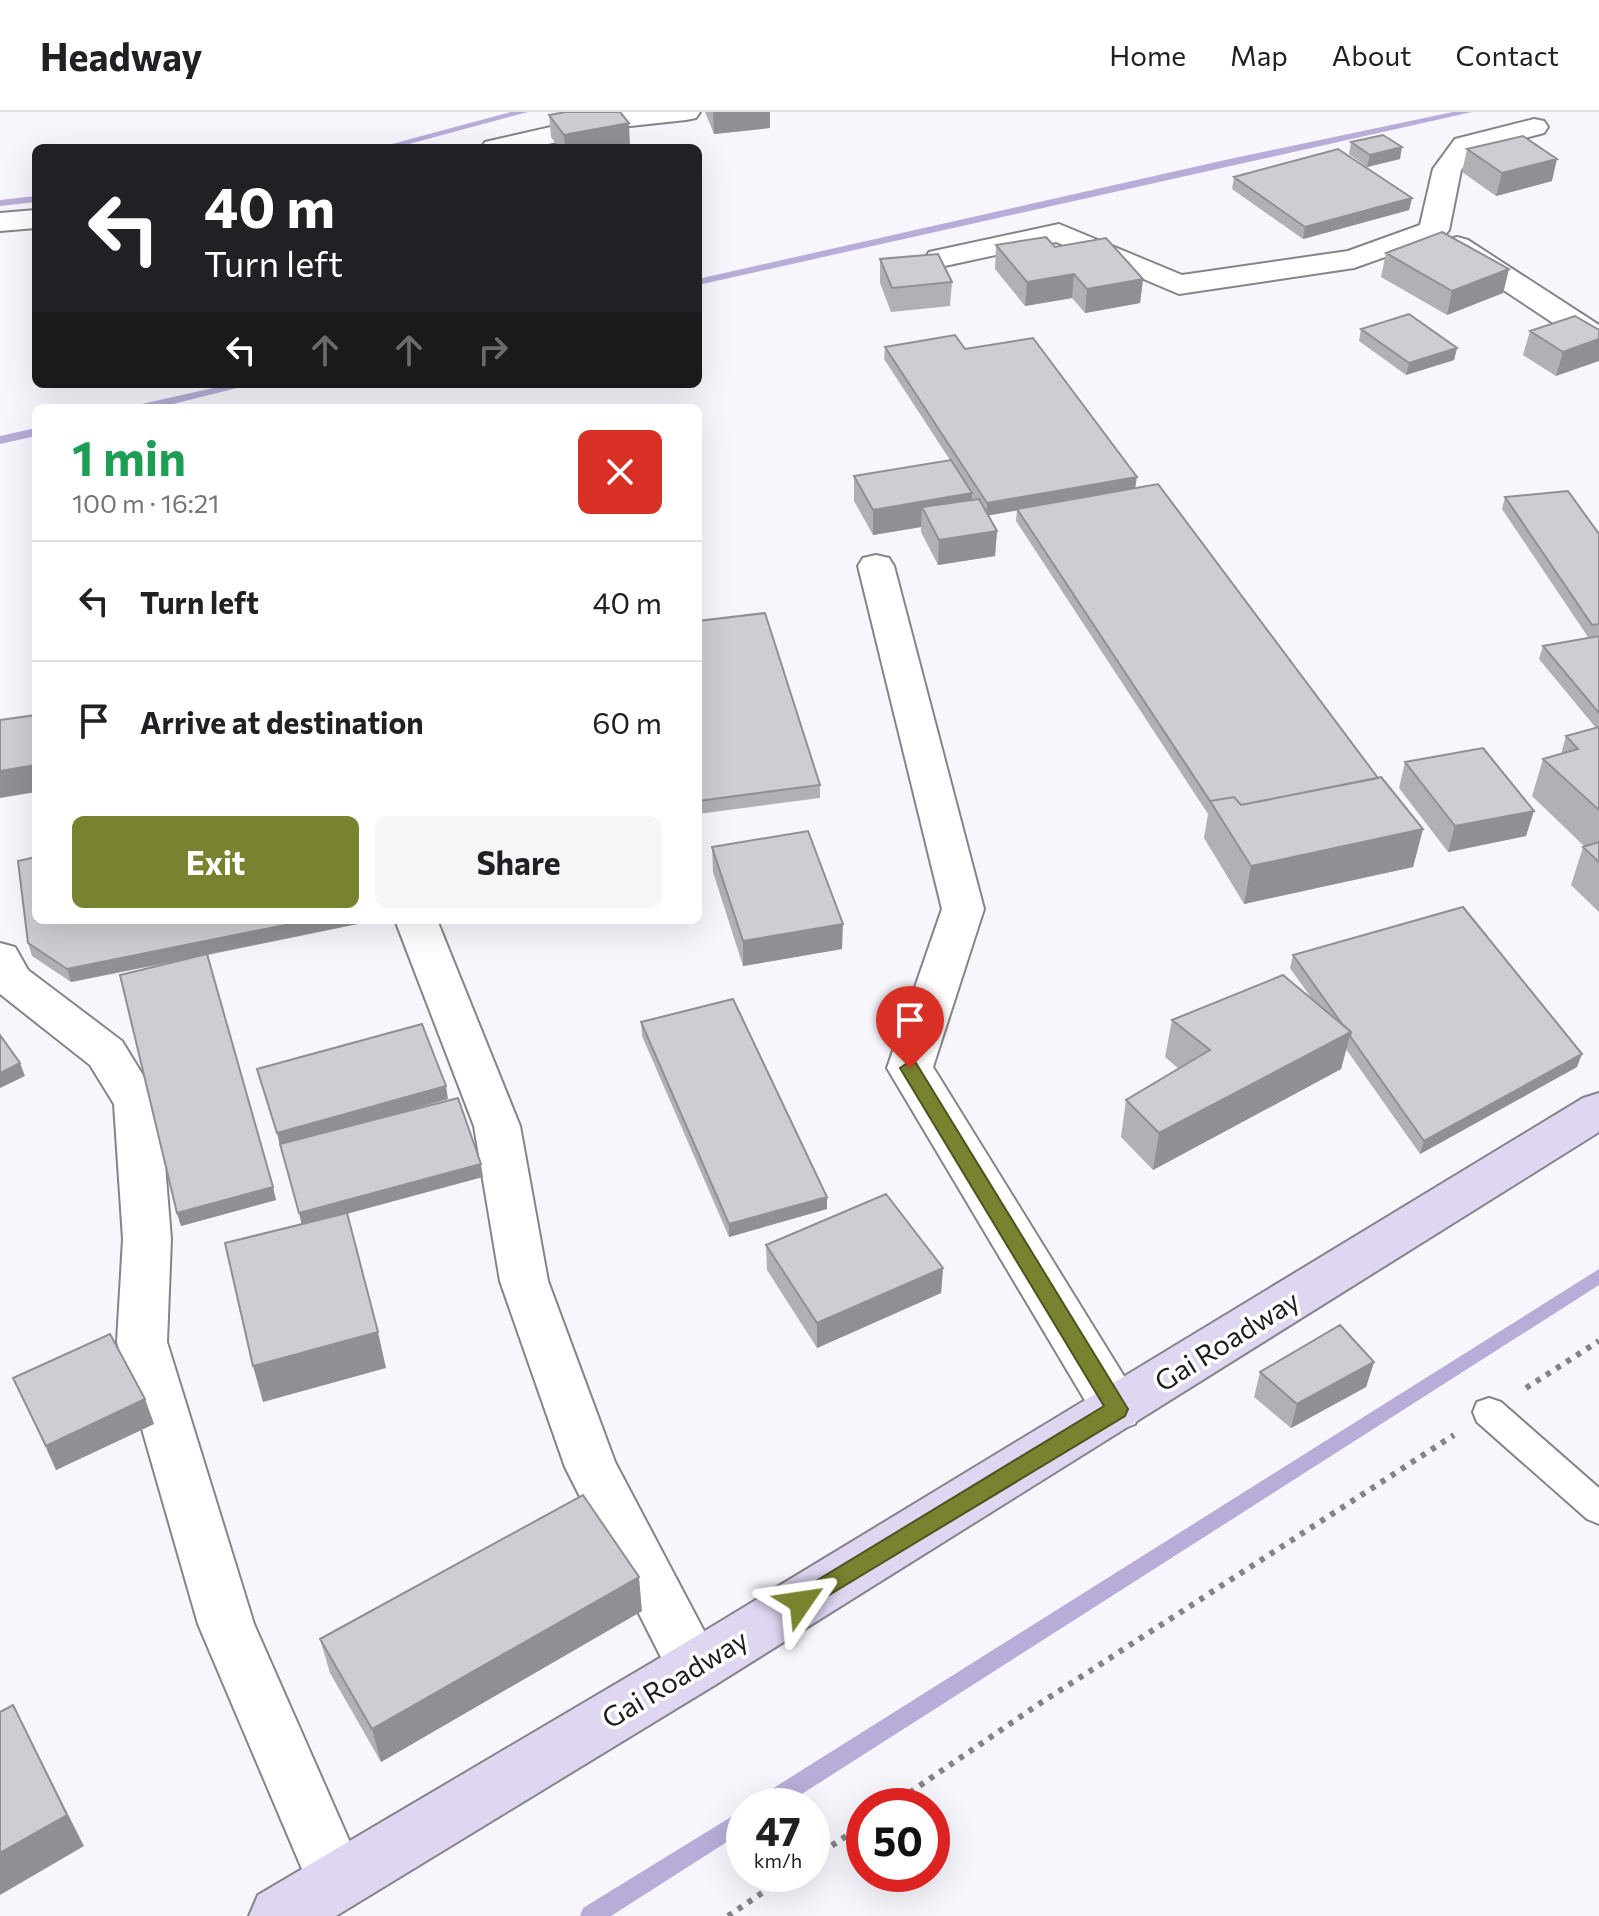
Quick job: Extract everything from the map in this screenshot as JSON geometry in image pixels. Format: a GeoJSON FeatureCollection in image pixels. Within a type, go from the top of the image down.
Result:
{"type":"FeatureCollection","features":[{"type":"Feature","properties":{"kind":"main road","name":"Gai Roadway"},"geometry":{"type":"LineString","coordinates":[[279,1916],[695,1667],[1599,1110]]}},
{"type":"Feature","properties":{"kind":"street"},"geometry":{"type":"LineString","coordinates":[[512,144],[621,119],[686,112]]}},
{"type":"Feature","properties":{"kind":"street"},"geometry":{"type":"LineString","coordinates":[[1434,230],[1447,169],[1465,145],[1534,127]]}},
{"type":"Feature","properties":{"kind":"street"},"geometry":{"type":"LineString","coordinates":[[0,222],[32,219]]}},
{"type":"Feature","properties":{"kind":"street"},"geometry":{"type":"LineString","coordinates":[[940,258],[1059,233],[1179,285],[1354,259],[1434,230]]}},
{"type":"Feature","properties":{"kind":"street"},"geometry":{"type":"LineString","coordinates":[[1434,230],[1599,339]]}},
{"type":"Feature","properties":{"kind":"street"},"geometry":{"type":"LineString","coordinates":[[876,566],[963,909],[910,1068],[1117,1409]]}},
{"type":"Feature","properties":{"kind":"street"},"geometry":{"type":"LineString","coordinates":[[418,924],[497,1126],[524,1281],[591,1467],[695,1667]]}},
{"type":"Feature","properties":{"kind":"street"},"geometry":{"type":"LineString","coordinates":[[0,958],[11,980],[106,1053],[137,1103],[147,1239],[142,1342],[226,1624],[337,1881]]}},
{"type":"Feature","properties":{"kind":"lane"},"geometry":{"type":"LineString","coordinates":[[1489,1412],[1599,1509]]}},
{"type":"Feature","properties":{"kind":"path"},"geometry":{"type":"LineString","coordinates":[[916,1788],[1039,1704],[1599,1341]]}},
{"type":"Feature","properties":{"kind":"path"},"geometry":{"type":"LineString","coordinates":[[728,1916],[763,1892]]}},
{"type":"Feature","properties":{"kind":"building"},"geometry":{"type":"Polygon","coordinates":[[[620,112],[629,123],[564,135],[549,115],[620,112]]]}},
{"type":"Feature","properties":{"kind":"building"},"geometry":{"type":"Polygon","coordinates":[[[1383,135],[1402,147],[1370,155],[1351,142],[1383,135]]]}},
{"type":"Feature","properties":{"kind":"building"},"geometry":{"type":"Polygon","coordinates":[[[1523,136],[1557,159],[1502,173],[1467,149],[1523,136]]]}},
{"type":"Feature","properties":{"kind":"building"},"geometry":{"type":"Polygon","coordinates":[[[1338,149],[1412,198],[1305,227],[1234,177],[1338,149]]]}},
{"type":"Feature","properties":{"kind":"building"},"geometry":{"type":"Polygon","coordinates":[[[1442,232],[1509,269],[1452,291],[1386,253],[1442,232]]]}},
{"type":"Feature","properties":{"kind":"building"},"geometry":{"type":"Polygon","coordinates":[[[1046,237],[1055,247],[1106,238],[1143,279],[1087,289],[1074,274],[1027,282],[996,245],[1046,237]]]}},
{"type":"Feature","properties":{"kind":"building"},"geometry":{"type":"Polygon","coordinates":[[[938,254],[952,282],[892,288],[880,259],[938,254]]]}},
{"type":"Feature","properties":{"kind":"building"},"geometry":{"type":"Polygon","coordinates":[[[1409,314],[1457,348],[1409,363],[1361,329],[1409,314]]]}},
{"type":"Feature","properties":{"kind":"building"},"geometry":{"type":"Polygon","coordinates":[[[1575,316],[1599,330],[1599,339],[1563,352],[1530,331],[1575,316]]]}},
{"type":"Feature","properties":{"kind":"building"},"geometry":{"type":"Polygon","coordinates":[[[955,335],[965,349],[1033,338],[1137,477],[987,503],[885,347],[955,335]]]}},
{"type":"Feature","properties":{"kind":"building"},"geometry":{"type":"Polygon","coordinates":[[[951,460],[972,493],[873,510],[854,476],[951,460]]]}},
{"type":"Feature","properties":{"kind":"building"},"geometry":{"type":"Polygon","coordinates":[[[1158,484],[1378,778],[1241,805],[1234,797],[1210,801],[1017,509],[1158,484]]]}},
{"type":"Feature","properties":{"kind":"building"},"geometry":{"type":"Polygon","coordinates":[[[1568,491],[1599,534],[1599,624],[1592,625],[1505,497],[1568,491]]]}},
{"type":"Feature","properties":{"kind":"building"},"geometry":{"type":"Polygon","coordinates":[[[979,499],[997,531],[939,540],[922,507],[979,499]]]}},
{"type":"Feature","properties":{"kind":"building"},"geometry":{"type":"Polygon","coordinates":[[[765,613],[820,785],[702,800],[702,621],[765,613]]]}},
{"type":"Feature","properties":{"kind":"building"},"geometry":{"type":"Polygon","coordinates":[[[1599,636],[1599,713],[1543,646],[1599,636]]]}},
{"type":"Feature","properties":{"kind":"building"},"geometry":{"type":"Polygon","coordinates":[[[32,716],[32,766],[0,771],[0,720],[32,716]]]}},
{"type":"Feature","properties":{"kind":"building"},"geometry":{"type":"Polygon","coordinates":[[[1599,727],[1599,810],[1543,759],[1578,749],[1566,736],[1599,727]]]}},
{"type":"Feature","properties":{"kind":"building"},"geometry":{"type":"Polygon","coordinates":[[[1483,748],[1534,811],[1455,826],[1405,762],[1483,748]]]}},
{"type":"Feature","properties":{"kind":"building"},"geometry":{"type":"Polygon","coordinates":[[[1381,777],[1423,829],[1251,866],[1210,801],[1234,797],[1241,805],[1381,777]]]}},
{"type":"Feature","properties":{"kind":"building"},"geometry":{"type":"Polygon","coordinates":[[[808,831],[843,924],[743,941],[712,847],[808,831]]]}},
{"type":"Feature","properties":{"kind":"building"},"geometry":{"type":"Polygon","coordinates":[[[1599,842],[1599,862],[1583,847],[1599,842]]]}},
{"type":"Feature","properties":{"kind":"building"},"geometry":{"type":"Polygon","coordinates":[[[32,858],[32,924],[290,924],[67,969],[28,943],[18,861],[32,858]]]}},
{"type":"Feature","properties":{"kind":"building"},"geometry":{"type":"Polygon","coordinates":[[[1463,907],[1582,1054],[1424,1141],[1350,1036],[1351,1032],[1293,955],[1463,907]]]}},
{"type":"Feature","properties":{"kind":"building"},"geometry":{"type":"Polygon","coordinates":[[[207,954],[273,1187],[177,1213],[120,975],[207,954]]]}},
{"type":"Feature","properties":{"kind":"building"},"geometry":{"type":"Polygon","coordinates":[[[1283,975],[1351,1032],[1159,1133],[1126,1100],[1210,1050],[1172,1020],[1283,975]]]}},
{"type":"Feature","properties":{"kind":"building"},"geometry":{"type":"Polygon","coordinates":[[[733,999],[827,1197],[729,1224],[641,1022],[733,999]]]}},
{"type":"Feature","properties":{"kind":"building"},"geometry":{"type":"Polygon","coordinates":[[[422,1024],[446,1086],[277,1133],[257,1069],[422,1024]]]}},
{"type":"Feature","properties":{"kind":"building"},"geometry":{"type":"Polygon","coordinates":[[[0,1035],[20,1063],[0,1073],[0,1035]]]}},
{"type":"Feature","properties":{"kind":"building"},"geometry":{"type":"Polygon","coordinates":[[[458,1098],[481,1164],[299,1213],[280,1144],[458,1098]]]}},
{"type":"Feature","properties":{"kind":"building"},"geometry":{"type":"Polygon","coordinates":[[[886,1194],[943,1268],[817,1323],[766,1245],[886,1194]]]}},
{"type":"Feature","properties":{"kind":"building"},"geometry":{"type":"Polygon","coordinates":[[[347,1213],[378,1332],[253,1366],[225,1243],[347,1213]]]}},
{"type":"Feature","properties":{"kind":"building"},"geometry":{"type":"Polygon","coordinates":[[[1340,1325],[1374,1362],[1297,1404],[1260,1372],[1340,1325]]]}},
{"type":"Feature","properties":{"kind":"building"},"geometry":{"type":"Polygon","coordinates":[[[110,1334],[145,1399],[46,1446],[13,1378],[110,1334]]]}},
{"type":"Feature","properties":{"kind":"building"},"geometry":{"type":"Polygon","coordinates":[[[583,1495],[639,1577],[372,1729],[320,1639],[583,1495]]]}},
{"type":"Feature","properties":{"kind":"building"},"geometry":{"type":"Polygon","coordinates":[[[13,1705],[67,1815],[0,1853],[0,1712],[13,1705]]]}},
{"type":"Feature","properties":{"kind":"waterway"},"geometry":{"type":"LineString","coordinates":[[398,144],[523,112]]}},
{"type":"Feature","properties":{"kind":"waterway"},"geometry":{"type":"LineString","coordinates":[[702,281],[1225,163],[1467,112]]}},
{"type":"Feature","properties":{"kind":"waterway"},"geometry":{"type":"LineString","coordinates":[[0,203],[32,199]]}},
{"type":"Feature","properties":{"kind":"waterway"},"geometry":{"type":"LineString","coordinates":[[159,404],[229,388]]}},
{"type":"Feature","properties":{"kind":"waterway"},"geometry":{"type":"LineString","coordinates":[[0,440],[32,433]]}},
{"type":"Feature","properties":{"kind":"waterway"},"geometry":{"type":"LineString","coordinates":[[792,1788],[1599,1276]]}},
{"type":"Feature","properties":{"kind":"waterway"},"geometry":{"type":"LineString","coordinates":[[591,1916],[726,1830]]}},
{"type":"Feature","properties":{"kind":"route"},"geometry":{"type":"LineString","coordinates":[[801,1602],[1117,1409],[910,1068]]}}]}
